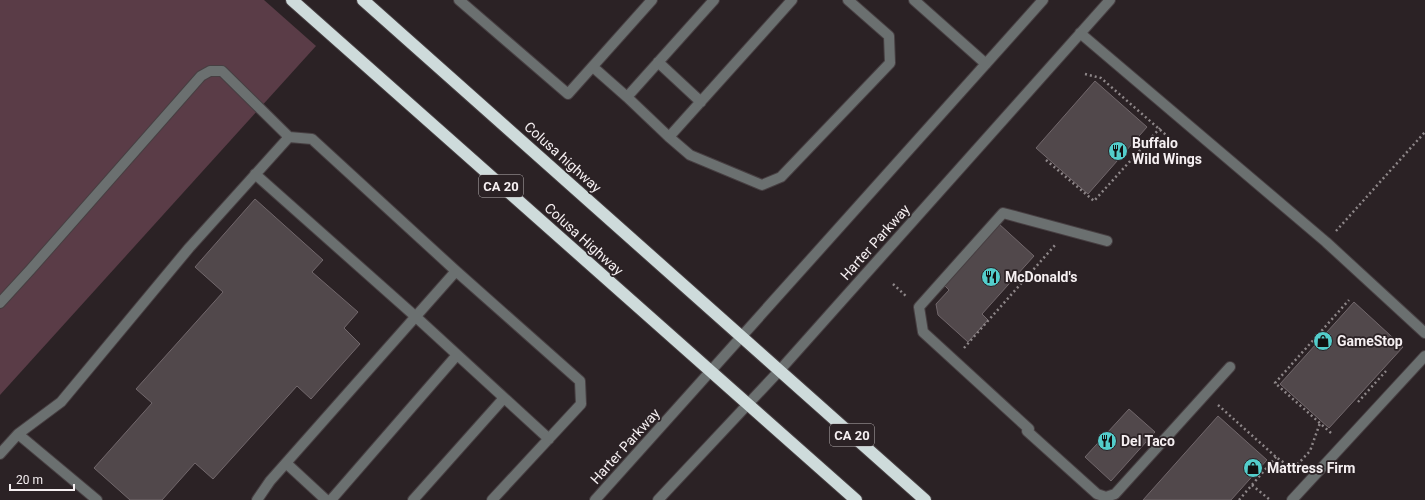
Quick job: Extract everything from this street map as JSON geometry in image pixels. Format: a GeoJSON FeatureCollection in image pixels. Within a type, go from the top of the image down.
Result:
{"type":"FeatureCollection","features":[{"type":"Feature","properties":{"kind":"highway","name":"Colusa Highway"},"geometry":{"type":"LineString","coordinates":[[292,0],[856,500]]}},
{"type":"Feature","properties":{"kind":"highway","name":"Colusa highway"},"geometry":{"type":"LineString","coordinates":[[364,0],[742,337]]}},
{"type":"Feature","properties":{"kind":"highway","name":"CA 20"},"geometry":{"type":"LineString","coordinates":[[742,337],[925,500]]}},
{"type":"Feature","properties":{"kind":"street"},"geometry":{"type":"LineString","coordinates":[[459,0],[568,94],[652,0]]}},
{"type":"Feature","properties":{"kind":"street"},"geometry":{"type":"LineString","coordinates":[[627,97],[714,0]]}},
{"type":"Feature","properties":{"kind":"street"},"geometry":{"type":"LineString","coordinates":[[668,137],[792,0]]}},
{"type":"Feature","properties":{"kind":"street"},"geometry":{"type":"LineString","coordinates":[[593,67],[627,97],[668,137],[690,155],[762,185],[781,177],[890,63],[889,36],[848,0]]}},
{"type":"Feature","properties":{"kind":"street"},"geometry":{"type":"LineString","coordinates":[[914,0],[986,64]]}},
{"type":"Feature","properties":{"kind":"street","name":"Harter Parkway"},"geometry":{"type":"LineString","coordinates":[[595,500],[1043,0]]}},
{"type":"Feature","properties":{"kind":"street","name":"Harter Parkway"},"geometry":{"type":"LineString","coordinates":[[658,500],[780,370],[1110,0]]}},
{"type":"Feature","properties":{"kind":"street"},"geometry":{"type":"LineString","coordinates":[[1080,33],[1326,242],[1425,333]]}},
{"type":"Feature","properties":{"kind":"street"},"geometry":{"type":"LineString","coordinates":[[658,62],[701,102]]}},
{"type":"Feature","properties":{"kind":"street"},"geometry":{"type":"LineString","coordinates":[[0,303],[201,76],[210,71],[222,70],[289,137],[312,139],[456,271],[580,381],[581,404],[492,500]]}},
{"type":"Feature","properties":{"kind":"street"},"geometry":{"type":"LineString","coordinates":[[0,454],[18,434],[62,402],[190,248],[289,137]]}},
{"type":"Feature","properties":{"kind":"street"},"geometry":{"type":"LineString","coordinates":[[255,174],[416,317],[549,439]]}},
{"type":"Feature","properties":{"kind":"street"},"geometry":{"type":"LineString","coordinates":[[1106,241],[1002,213],[919,307],[923,332],[1029,429],[1027,432],[1097,494],[1106,497],[1114,494],[1230,367]]}},
{"type":"Feature","properties":{"kind":"street"},"geometry":{"type":"LineString","coordinates":[[257,500],[286,463],[456,271]]}},
{"type":"Feature","properties":{"kind":"street"},"geometry":{"type":"LineString","coordinates":[[331,500],[457,355]]}},
{"type":"Feature","properties":{"kind":"street"},"geometry":{"type":"LineString","coordinates":[[1292,500],[1425,356]]}},
{"type":"Feature","properties":{"kind":"street"},"geometry":{"type":"LineString","coordinates":[[413,500],[504,398]]}},
{"type":"Feature","properties":{"kind":"street"},"geometry":{"type":"LineString","coordinates":[[18,434],[97,500]]}},
{"type":"Feature","properties":{"kind":"street"},"geometry":{"type":"LineString","coordinates":[[286,463],[326,500]]}},
{"type":"Feature","properties":{"kind":"path"},"geometry":{"type":"LineString","coordinates":[[1085,74],[1101,78],[1160,128],[1174,142]]}},
{"type":"Feature","properties":{"kind":"path"},"geometry":{"type":"LineString","coordinates":[[1046,160],[1094,201],[1160,128]]}},
{"type":"Feature","properties":{"kind":"path"},"geometry":{"type":"LineString","coordinates":[[1326,242],[1425,132]]}},
{"type":"Feature","properties":{"kind":"path"},"geometry":{"type":"LineString","coordinates":[[959,354],[1057,242]]}},
{"type":"Feature","properties":{"kind":"path"},"geometry":{"type":"LineString","coordinates":[[893,284],[914,302],[921,305]]}},
{"type":"Feature","properties":{"kind":"path"},"geometry":{"type":"LineString","coordinates":[[1336,428],[1331,434],[1275,383],[1349,300]]}},
{"type":"Feature","properties":{"kind":"path"},"geometry":{"type":"LineString","coordinates":[[1356,405],[1386,371]]}},
{"type":"Feature","properties":{"kind":"path"},"geometry":{"type":"LineString","coordinates":[[1216,403],[1276,457],[1293,469],[1310,451],[1320,424]]}},
{"type":"Feature","properties":{"kind":"path"},"geometry":{"type":"LineString","coordinates":[[1239,500],[1276,457]]}},
{"type":"Feature","properties":{"kind":"path"},"geometry":{"type":"LineString","coordinates":[[1252,486],[1270,500]]}},
{"type":"Feature","properties":{"kind":"shaded area"},"geometry":{"type":"Polygon","coordinates":[[[0,0],[264,0],[316,46],[0,395],[0,0]]]}},
{"type":"Feature","properties":{"kind":"building"},"geometry":{"type":"Polygon","coordinates":[[[1095,81],[1147,127],[1088,194],[1036,148],[1095,81]]]}},
{"type":"Feature","properties":{"kind":"building"},"geometry":{"type":"Polygon","coordinates":[[[255,199],[323,260],[312,272],[358,312],[344,328],[360,344],[311,399],[297,386],[213,479],[195,463],[162,500],[130,500],[94,468],[152,403],[136,389],[223,292],[195,267],[255,199]]]}},
{"type":"Feature","properties":{"kind":"building"},"geometry":{"type":"Polygon","coordinates":[[[998,223],[1034,256],[982,314],[988,320],[968,342],[938,315],[936,304],[949,290],[943,284],[998,223]]]}},
{"type":"Feature","properties":{"kind":"building"},"geometry":{"type":"Polygon","coordinates":[[[1354,302],[1403,347],[1329,428],[1280,384],[1354,302]]]}},
{"type":"Feature","properties":{"kind":"building"},"geometry":{"type":"Polygon","coordinates":[[[1129,409],[1155,432],[1111,481],[1085,457],[1129,409]]]}},
{"type":"Feature","properties":{"kind":"building"},"geometry":{"type":"Polygon","coordinates":[[[1218,416],[1267,460],[1231,500],[1143,500],[1218,416]]]}},
{"type":"Feature","properties":{"kind":"place","name":"Buffalo Wild Wings"},"geometry":{"type":"Point","coordinates":[1118,151]}},
{"type":"Feature","properties":{"kind":"place","name":"McDonald's"},"geometry":{"type":"Point","coordinates":[991,277]}},
{"type":"Feature","properties":{"kind":"place","name":"GameStop"},"geometry":{"type":"Point","coordinates":[1323,341]}},
{"type":"Feature","properties":{"kind":"place","name":"Del Taco"},"geometry":{"type":"Point","coordinates":[1107,441]}},
{"type":"Feature","properties":{"kind":"place","name":"Mattress Firm"},"geometry":{"type":"Point","coordinates":[1253,468]}}]}
